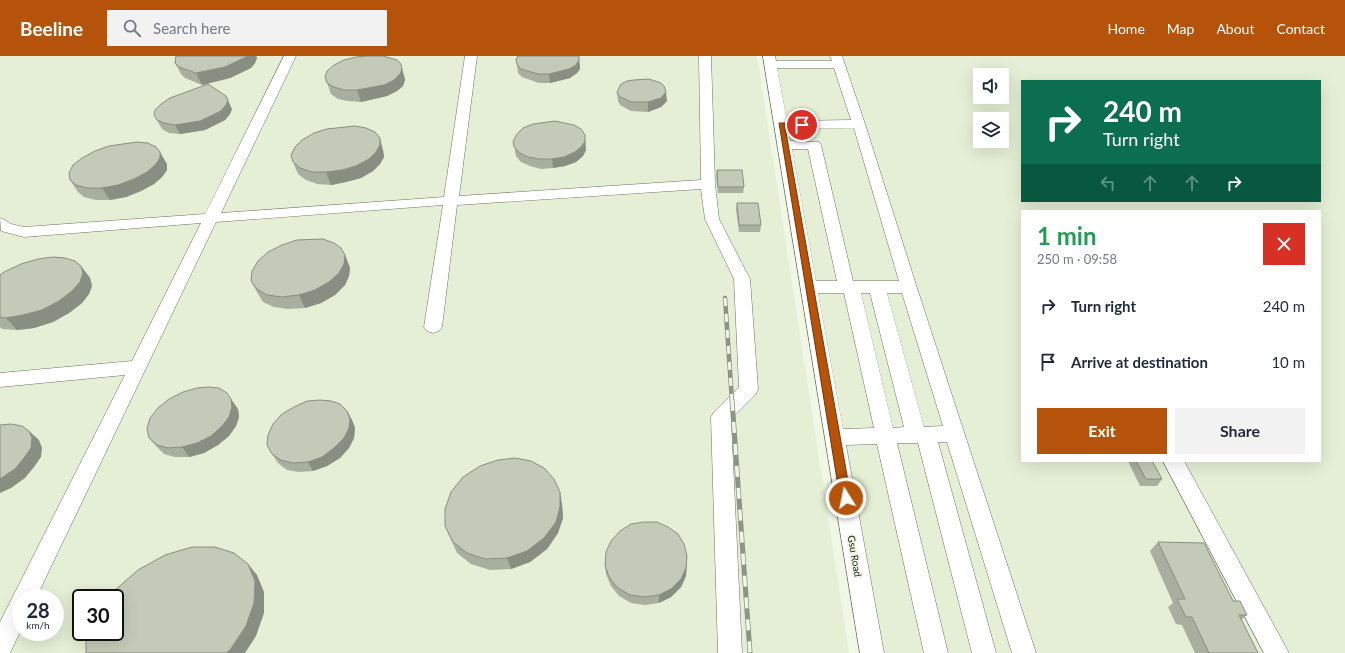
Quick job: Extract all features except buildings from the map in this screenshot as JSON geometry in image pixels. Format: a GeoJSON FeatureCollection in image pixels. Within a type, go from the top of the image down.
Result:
{"type":"FeatureCollection","features":[{"type":"Feature","properties":{"kind":"street"},"geometry":{"type":"LineString","coordinates":[[28,589],[290,56]]}},
{"type":"Feature","properties":{"kind":"street"},"geometry":{"type":"LineString","coordinates":[[433,327],[471,56]]}},
{"type":"Feature","properties":{"kind":"street"},"geometry":{"type":"LineString","coordinates":[[705,56],[708,184],[712,219],[742,280],[749,389],[721,417],[730,653]]}},
{"type":"Feature","properties":{"kind":"street"},"geometry":{"type":"LineString","coordinates":[[770,60],[837,60],[859,124],[908,286],[1024,653]]}},
{"type":"Feature","properties":{"kind":"street","name":"Gsu Road"},"geometry":{"type":"LineString","coordinates":[[770,60],[872,653]]}},
{"type":"Feature","properties":{"kind":"street"},"geometry":{"type":"LineString","coordinates":[[781,125],[859,124]]}},
{"type":"Feature","properties":{"kind":"street"},"geometry":{"type":"LineString","coordinates":[[784,145],[814,146],[886,436],[936,653]]}},
{"type":"Feature","properties":{"kind":"street"},"geometry":{"type":"LineString","coordinates":[[0,223],[6,228],[24,232],[708,184]]}},
{"type":"Feature","properties":{"kind":"street"},"geometry":{"type":"LineString","coordinates":[[809,287],[909,287],[908,286]]}},
{"type":"Feature","properties":{"kind":"street"},"geometry":{"type":"LineString","coordinates":[[877,287],[984,653]]}},
{"type":"Feature","properties":{"kind":"street"},"geometry":{"type":"LineString","coordinates":[[0,380],[138,367]]}},
{"type":"Feature","properties":{"kind":"street"},"geometry":{"type":"LineString","coordinates":[[835,437],[955,434]]}},
{"type":"Feature","properties":{"kind":"street"},"geometry":{"type":"LineString","coordinates":[[1174,462],[1277,653]]}},
{"type":"Feature","properties":{"kind":"street"},"geometry":{"type":"LineString","coordinates":[[0,647],[12,623]]}},
{"type":"Feature","properties":{"kind":"shaded area"},"geometry":{"type":"Polygon","coordinates":[[[0,56],[757,56],[849,653],[0,653],[0,56]]]}},
{"type":"Feature","properties":{"kind":"shaded area"},"geometry":{"type":"Polygon","coordinates":[[[775,56],[1345,56],[1345,653],[884,653],[775,56]]]}},
{"type":"Feature","properties":{"kind":"railway"},"geometry":{"type":"LineString","coordinates":[[725,298],[732,401]]}},
{"type":"Feature","properties":{"kind":"railway"},"geometry":{"type":"LineString","coordinates":[[732,400],[750,653]]}},
{"type":"Feature","properties":{"kind":"route"},"geometry":{"type":"LineString","coordinates":[[802,125],[781,125],[846,498]]}}]}
